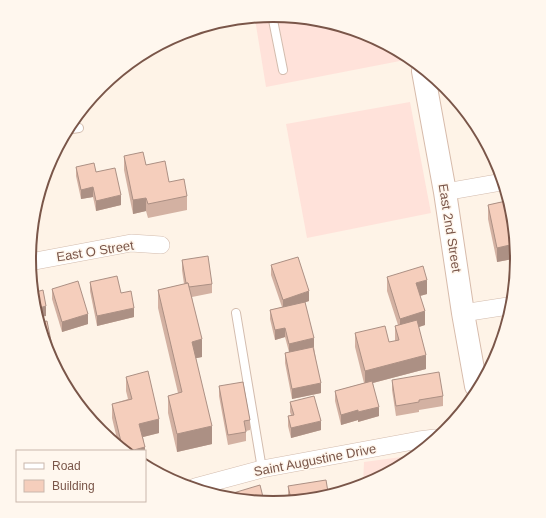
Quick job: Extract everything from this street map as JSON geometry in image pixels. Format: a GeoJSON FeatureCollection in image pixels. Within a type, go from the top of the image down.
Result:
{"type":"FeatureCollection","features":[{"type":"Feature","properties":{"kind":"main road","name":"East 2nd Street"},"geometry":{"type":"LineString","coordinates":[[424,77],[475,382]]}},
{"type":"Feature","properties":{"kind":"street"},"geometry":{"type":"LineString","coordinates":[[444,192],[497,183]]}},
{"type":"Feature","properties":{"kind":"street","name":"East O Street"},"geometry":{"type":"LineString","coordinates":[[36,261],[131,243],[161,246]]}},
{"type":"Feature","properties":{"kind":"street"},"geometry":{"type":"LineString","coordinates":[[463,313],[505,307]]}},
{"type":"Feature","properties":{"kind":"street","name":"Saint Augustine Drive"},"geometry":{"type":"LineString","coordinates":[[203,485],[262,469],[427,439]]}},
{"type":"Feature","properties":{"kind":"lane"},"geometry":{"type":"LineString","coordinates":[[273,22],[283,70]]}},
{"type":"Feature","properties":{"kind":"lane"},"geometry":{"type":"LineString","coordinates":[[236,313],[262,469]]}},
{"type":"Feature","properties":{"kind":"shaded area"},"geometry":{"type":"Polygon","coordinates":[[[273,22],[304,24],[334,30],[378,46],[403,60],[266,87],[256,23],[273,22]]]}},
{"type":"Feature","properties":{"kind":"shaded area"},"geometry":{"type":"Polygon","coordinates":[[[410,102],[431,213],[307,238],[286,124],[410,102]]]}},
{"type":"Feature","properties":{"kind":"shaded area"},"geometry":{"type":"Polygon","coordinates":[[[404,457],[378,472],[363,478],[364,462],[404,457]]]}},
{"type":"Feature","properties":{"kind":"building"},"geometry":{"type":"Polygon","coordinates":[[[143,152],[146,165],[165,161],[169,182],[184,179],[187,196],[148,204],[146,198],[133,200],[124,156],[143,152]]]}},
{"type":"Feature","properties":{"kind":"building"},"geometry":{"type":"Polygon","coordinates":[[[94,163],[96,172],[115,168],[121,195],[96,201],[93,187],[81,190],[76,167],[94,163]]]}},
{"type":"Feature","properties":{"kind":"building"},"geometry":{"type":"Polygon","coordinates":[[[503,202],[508,228],[509,245],[497,248],[488,205],[503,202]]]}},
{"type":"Feature","properties":{"kind":"building"},"geometry":{"type":"Polygon","coordinates":[[[208,256],[212,284],[189,287],[188,283],[186,283],[182,260],[208,256]]]}},
{"type":"Feature","properties":{"kind":"building"},"geometry":{"type":"Polygon","coordinates":[[[298,257],[309,291],[283,300],[271,265],[298,257]]]}},
{"type":"Feature","properties":{"kind":"building"},"geometry":{"type":"Polygon","coordinates":[[[423,266],[427,280],[416,283],[425,311],[400,319],[387,277],[423,266]]]}},
{"type":"Feature","properties":{"kind":"building"},"geometry":{"type":"Polygon","coordinates":[[[117,276],[121,293],[131,291],[134,308],[97,316],[90,282],[117,276]]]}},
{"type":"Feature","properties":{"kind":"building"},"geometry":{"type":"Polygon","coordinates":[[[78,281],[88,314],[62,322],[52,289],[78,281]]]}},
{"type":"Feature","properties":{"kind":"building"},"geometry":{"type":"Polygon","coordinates":[[[188,283],[202,339],[192,342],[212,426],[177,434],[168,396],[182,392],[158,290],[188,283]]]}},
{"type":"Feature","properties":{"kind":"building"},"geometry":{"type":"Polygon","coordinates":[[[43,290],[46,306],[41,307],[38,291],[43,290]]]}},
{"type":"Feature","properties":{"kind":"building"},"geometry":{"type":"Polygon","coordinates":[[[305,302],[314,338],[289,344],[285,328],[275,330],[270,310],[305,302]]]}},
{"type":"Feature","properties":{"kind":"building"},"geometry":{"type":"Polygon","coordinates":[[[417,320],[426,355],[365,371],[355,333],[385,326],[389,342],[399,340],[395,326],[417,320]]]}},
{"type":"Feature","properties":{"kind":"building"},"geometry":{"type":"Polygon","coordinates":[[[44,321],[47,321],[51,341],[49,335],[44,321]]]}},
{"type":"Feature","properties":{"kind":"building"},"geometry":{"type":"Polygon","coordinates":[[[313,347],[321,383],[292,389],[285,353],[313,347]]]}},
{"type":"Feature","properties":{"kind":"building"},"geometry":{"type":"Polygon","coordinates":[[[148,371],[159,419],[139,424],[145,447],[134,450],[121,440],[112,404],[132,399],[126,377],[148,371]]]}},
{"type":"Feature","properties":{"kind":"building"},"geometry":{"type":"Polygon","coordinates":[[[439,372],[443,396],[396,406],[392,380],[439,372]]]}},
{"type":"Feature","properties":{"kind":"building"},"geometry":{"type":"Polygon","coordinates":[[[372,381],[379,407],[358,412],[358,410],[341,415],[335,391],[372,381]]]}},
{"type":"Feature","properties":{"kind":"building"},"geometry":{"type":"Polygon","coordinates":[[[243,382],[250,420],[244,421],[246,432],[228,435],[219,386],[243,382]]]}},
{"type":"Feature","properties":{"kind":"building"},"geometry":{"type":"Polygon","coordinates":[[[314,396],[321,421],[291,428],[288,416],[294,415],[290,402],[314,396]]]}},
{"type":"Feature","properties":{"kind":"building"},"geometry":{"type":"Polygon","coordinates":[[[326,480],[328,489],[290,495],[288,486],[326,480]]]}},
{"type":"Feature","properties":{"kind":"building"},"geometry":{"type":"Polygon","coordinates":[[[260,485],[263,495],[242,494],[235,493],[260,485]]]}}]}
